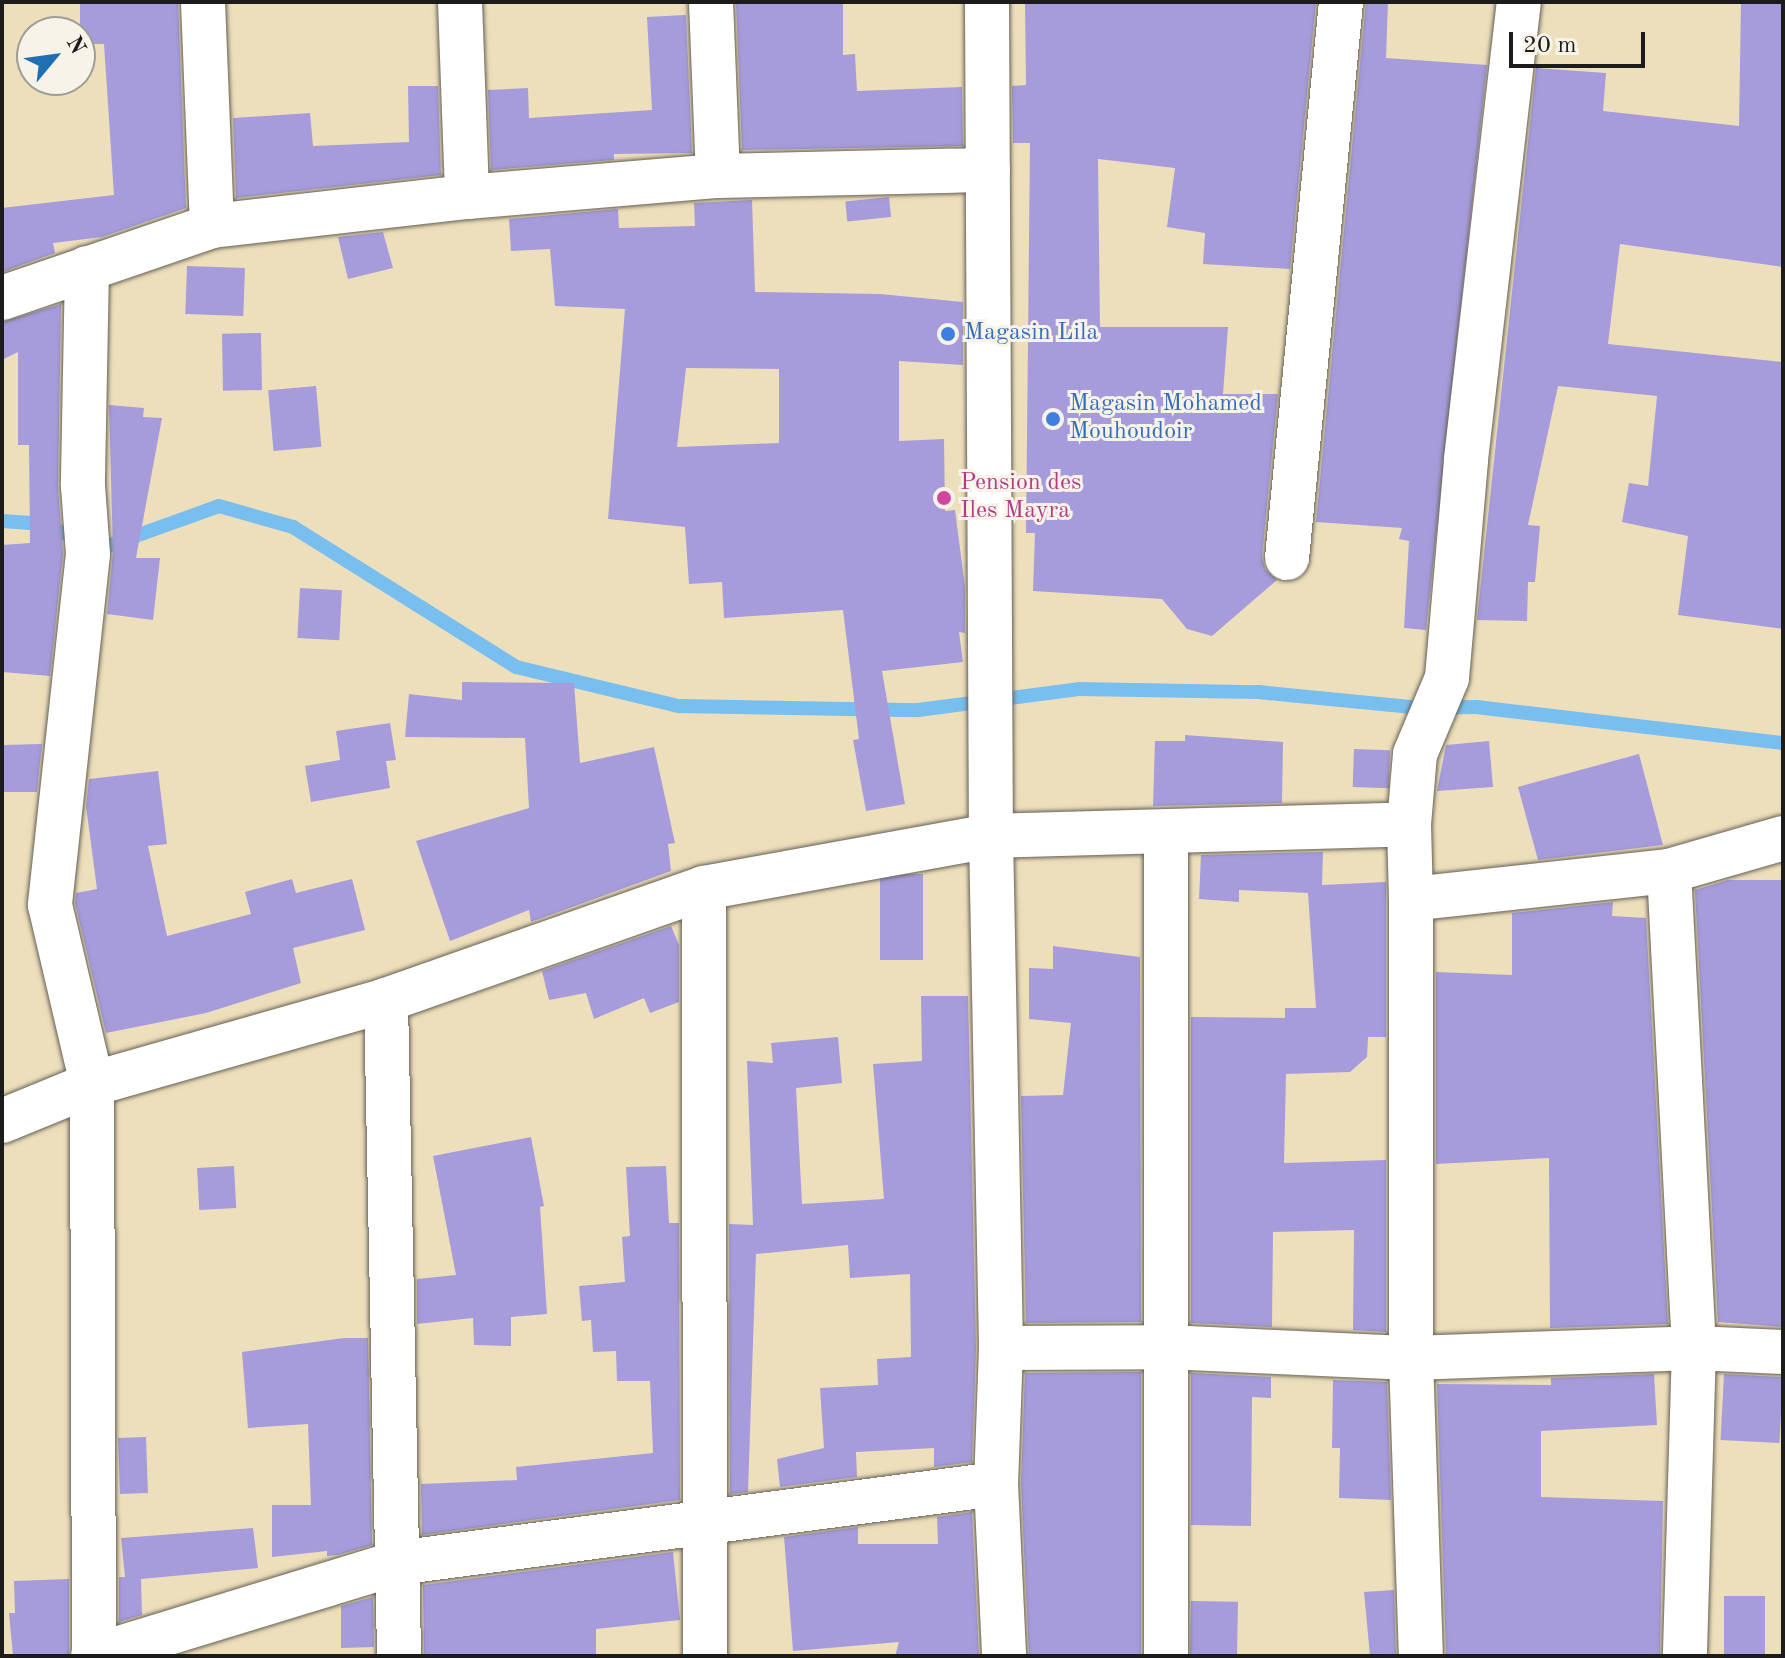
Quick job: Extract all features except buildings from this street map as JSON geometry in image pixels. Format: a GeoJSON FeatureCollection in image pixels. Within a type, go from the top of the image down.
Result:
{"type":"FeatureCollection","features":[{"type":"Feature","properties":{"kind":"street"},"geometry":{"type":"LineString","coordinates":[[203,2],[212,226]]}},
{"type":"Feature","properties":{"kind":"street"},"geometry":{"type":"LineString","coordinates":[[460,2],[467,197]]}},
{"type":"Feature","properties":{"kind":"street"},"geometry":{"type":"LineString","coordinates":[[711,2],[718,176]]}},
{"type":"Feature","properties":{"kind":"street"},"geometry":{"type":"LineString","coordinates":[[987,2],[991,836],[1001,1348],[996,1484],[1004,1656]]}},
{"type":"Feature","properties":{"kind":"street"},"geometry":{"type":"LineString","coordinates":[[1287,558],[1341,2]]}},
{"type":"Feature","properties":{"kind":"street"},"geometry":{"type":"LineString","coordinates":[[1421,1656],[1411,1358],[1409,824],[1415,754],[1447,678],[1466,459],[1519,2]]}},
{"type":"Feature","properties":{"kind":"street"},"geometry":{"type":"LineString","coordinates":[[2,298],[212,226],[467,197],[718,176],[988,170]]}},
{"type":"Feature","properties":{"kind":"street"},"geometry":{"type":"LineString","coordinates":[[87,268],[83,486],[88,554],[50,905],[92,1084],[94,1656],[397,1563],[996,1484]]}},
{"type":"Feature","properties":{"kind":"street"},"geometry":{"type":"LineString","coordinates":[[2,1121],[92,1084],[386,1000],[704,888],[991,836],[1409,824]]}},
{"type":"Feature","properties":{"kind":"street"},"geometry":{"type":"LineString","coordinates":[[1166,832],[1166,1656]]}},
{"type":"Feature","properties":{"kind":"street"},"geometry":{"type":"LineString","coordinates":[[1411,899],[1669,871],[1783,838]]}},
{"type":"Feature","properties":{"kind":"street"},"geometry":{"type":"LineString","coordinates":[[1669,871],[1694,1348],[1685,1656]]}},
{"type":"Feature","properties":{"kind":"street"},"geometry":{"type":"LineString","coordinates":[[704,888],[705,1656]]}},
{"type":"Feature","properties":{"kind":"street"},"geometry":{"type":"LineString","coordinates":[[386,1000],[399,1656]]}},
{"type":"Feature","properties":{"kind":"street"},"geometry":{"type":"LineString","coordinates":[[1001,1348],[1166,1347],[1411,1358],[1694,1348],[1783,1352]]}},
{"type":"Feature","properties":{"kind":"waterway"},"geometry":{"type":"LineString","coordinates":[[2,521],[41,524],[102,548],[219,506],[293,527],[516,667],[679,706],[918,710],[1079,689],[1258,692],[1420,708],[1476,707],[1783,743]]}},
{"type":"Feature","properties":{"kind":"place","name":"Magasin Lila"},"geometry":{"type":"Point","coordinates":[948,334]}},
{"type":"Feature","properties":{"kind":"place","name":"Magasin Mohamed Mouhoudoir"},"geometry":{"type":"Point","coordinates":[1053,419]}},
{"type":"Feature","properties":{"kind":"place","name":"Pension des Iles Mayra"},"geometry":{"type":"Point","coordinates":[944,498]}}]}
